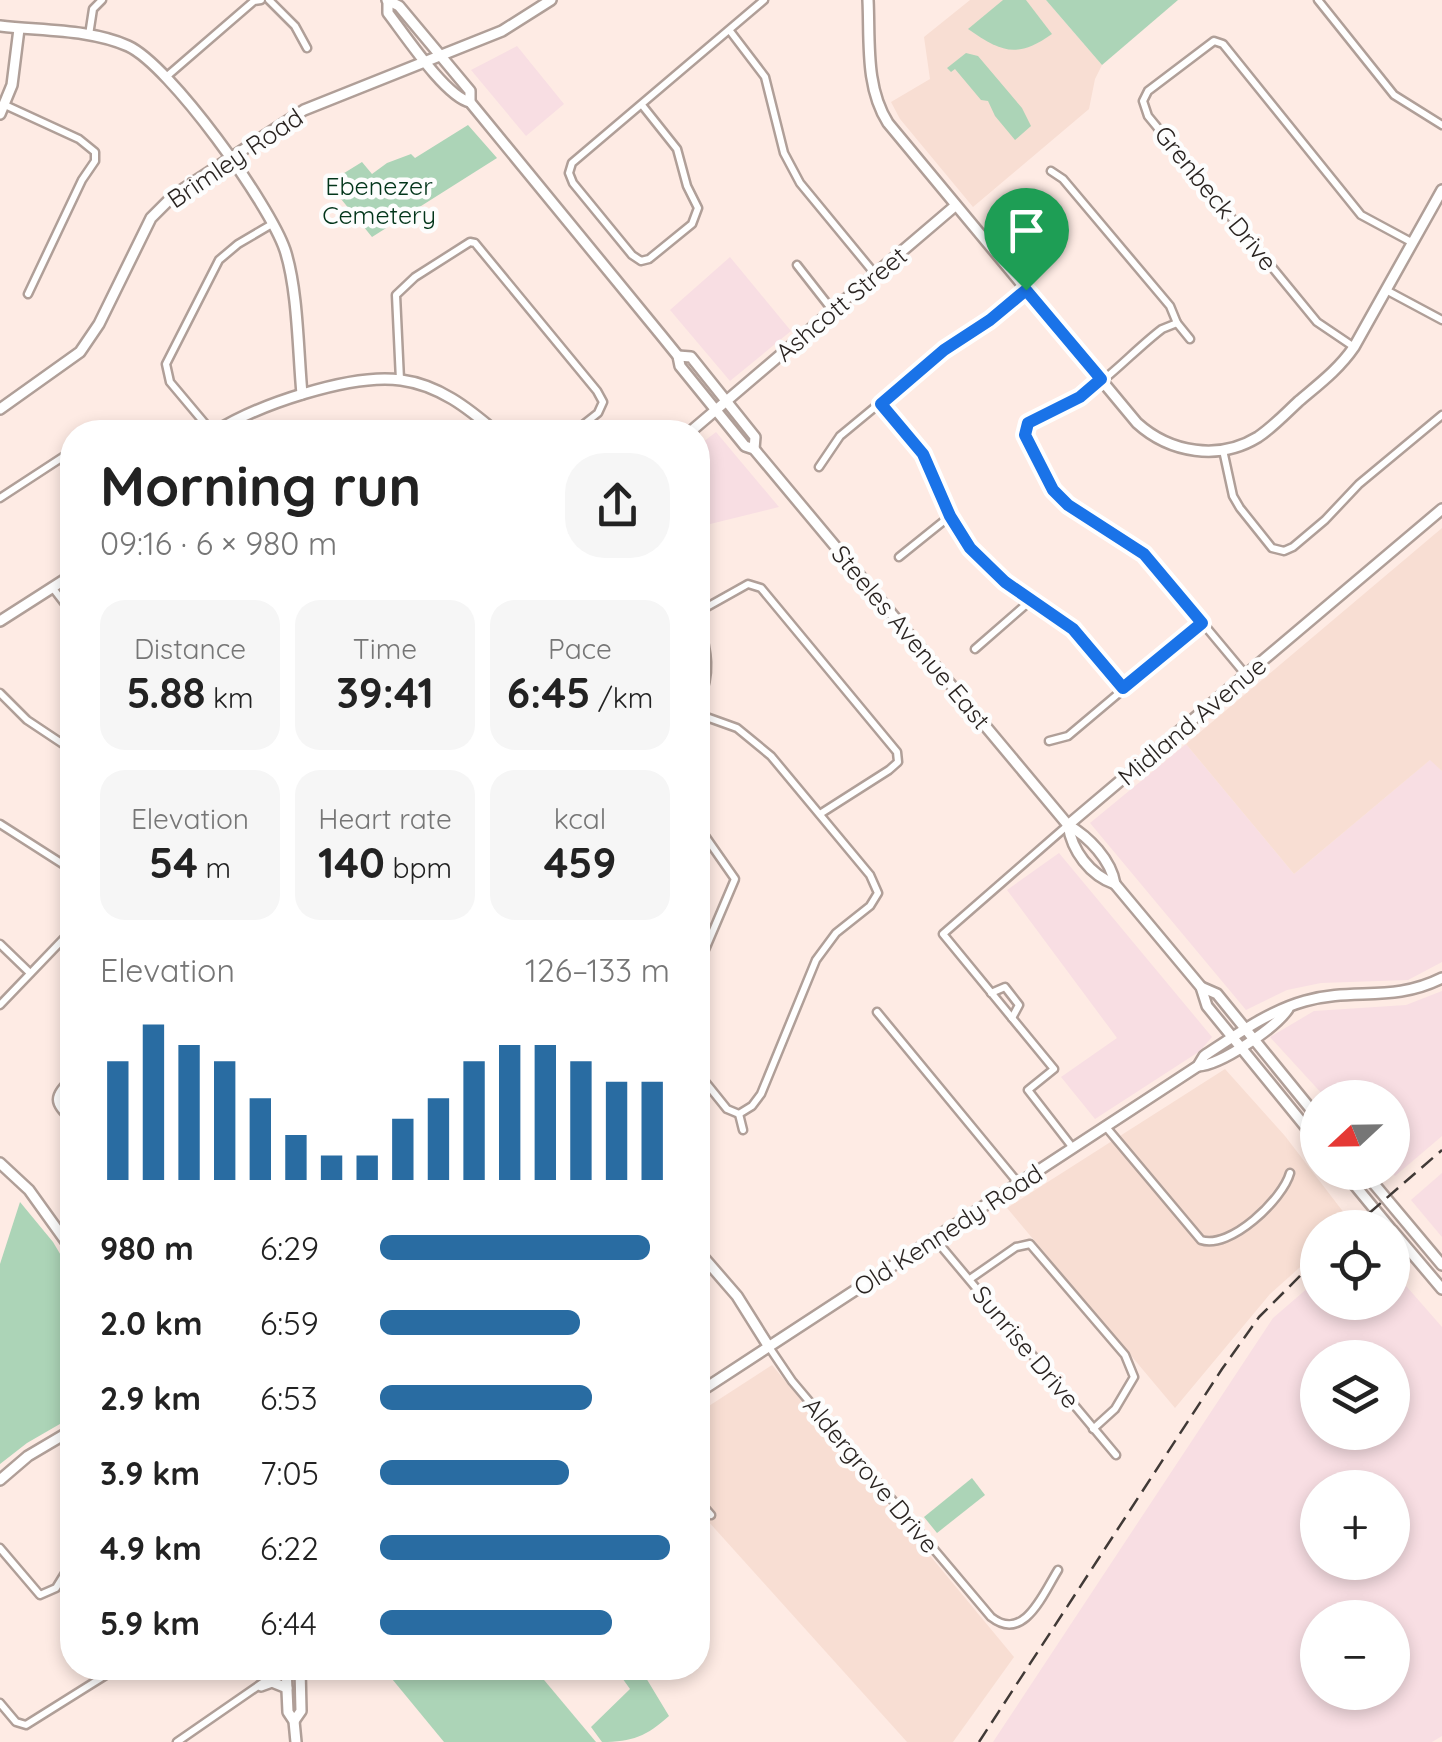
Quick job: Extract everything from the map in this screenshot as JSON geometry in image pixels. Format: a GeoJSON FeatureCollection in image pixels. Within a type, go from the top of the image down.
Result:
{"type":"FeatureCollection","features":[{"type":"Feature","properties":{"kind":"street"},"geometry":{"type":"LineString","coordinates":[[89,37],[93,9],[102,0]]}},
{"type":"Feature","properties":{"kind":"street"},"geometry":{"type":"LineString","coordinates":[[166,78],[261,0]]}},
{"type":"Feature","properties":{"kind":"street"},"geometry":{"type":"LineString","coordinates":[[269,0],[295,26],[307,48]]}},
{"type":"Feature","properties":{"kind":"street","name":"Brimley Road"},"geometry":{"type":"LineString","coordinates":[[0,410],[80,352],[100,324],[150,218],[174,194],[304,110],[442,58],[502,31],[551,0]]}},
{"type":"Feature","properties":{"kind":"street"},"geometry":{"type":"LineString","coordinates":[[642,105],[677,148],[687,186],[698,208],[692,224],[649,259],[641,260],[632,255],[569,172],[572,163],[764,0]]}},
{"type":"Feature","properties":{"kind":"street"},"geometry":{"type":"LineString","coordinates":[[868,0],[871,73],[877,101],[900,139],[1137,422],[1162,441],[1194,450],[1223,450],[1264,433],[1338,368],[1354,347],[1442,190]]}},
{"type":"Feature","properties":{"kind":"street"},"geometry":{"type":"LineString","coordinates":[[1318,0],[1394,94],[1442,125]]}},
{"type":"Feature","properties":{"kind":"street","name":"Steeles Avenue East"},"geometry":{"type":"LineString","coordinates":[[470,102],[458,100],[388,14],[387,1],[399,6],[470,91],[470,102],[678,356],[680,366],[745,446],[754,449],[1068,826],[1083,834],[1112,870],[1115,884],[1201,987],[1206,1006],[1300,1120]]}},
{"type":"Feature","properties":{"kind":"street"},"geometry":{"type":"LineString","coordinates":[[0,26],[108,39],[145,56],[166,78],[231,158],[273,223],[289,267],[302,394]]}},
{"type":"Feature","properties":{"kind":"street"},"geometry":{"type":"LineString","coordinates":[[20,28],[15,70],[2,110],[79,139],[95,152],[95,161],[82,180],[28,294]]}},
{"type":"Feature","properties":{"kind":"street"},"geometry":{"type":"LineString","coordinates":[[730,31],[765,76],[784,152],[800,183],[875,274]]}},
{"type":"Feature","properties":{"kind":"street","name":"Grenbeck Drive"},"geometry":{"type":"LineString","coordinates":[[1354,347],[1317,322],[1148,116],[1143,101],[1148,91],[1203,46],[1214,41],[1223,44],[1362,214],[1412,243]]}},
{"type":"Feature","properties":{"kind":"street"},"geometry":{"type":"LineString","coordinates":[[1052,171],[1063,179],[1170,306],[1177,324],[1190,339]]}},
{"type":"Feature","properties":{"kind":"street","name":"Ashcott Street"},"geometry":{"type":"LineString","coordinates":[[704,420],[955,206]]}},
{"type":"Feature","properties":{"kind":"street"},"geometry":{"type":"LineString","coordinates":[[203,420],[170,382],[166,364],[219,260],[273,223]]}},
{"type":"Feature","properties":{"kind":"street"},"geometry":{"type":"LineString","coordinates":[[400,380],[396,295],[415,277],[470,242],[475,243],[598,391],[603,402],[589,420]]}},
{"type":"Feature","properties":{"kind":"street"},"geometry":{"type":"LineString","coordinates":[[797,265],[832,310]]}},
{"type":"Feature","properties":{"kind":"street"},"geometry":{"type":"LineString","coordinates":[[819,467],[840,436],[944,350],[1026,290]]}},
{"type":"Feature","properties":{"kind":"street"},"geometry":{"type":"LineString","coordinates":[[1386,290],[1442,320]]}},
{"type":"Feature","properties":{"kind":"street"},"geometry":{"type":"LineString","coordinates":[[1177,324],[1162,329],[1080,397],[1030,420],[1025,435],[1059,497],[1144,554],[1246,674]]}},
{"type":"Feature","properties":{"kind":"street","name":"Steeles Avenue East"},"geometry":{"type":"LineString","coordinates":[[678,356],[690,357],[755,438],[754,449]]}},
{"type":"Feature","properties":{"kind":"street"},"geometry":{"type":"LineString","coordinates":[[237,420],[265,405],[302,394],[364,381],[400,380],[450,396],[481,420]]}},
{"type":"Feature","properties":{"kind":"street"},"geometry":{"type":"LineString","coordinates":[[881,404],[923,454],[950,516],[970,548],[1005,582],[1073,629],[1123,688]]}},
{"type":"Feature","properties":{"kind":"street"},"geometry":{"type":"LineString","coordinates":[[1223,450],[1240,508],[1272,548],[1284,551],[1325,520],[1359,484],[1442,414]]}},
{"type":"Feature","properties":{"kind":"street"},"geometry":{"type":"LineString","coordinates":[[0,498],[60,459]]}},
{"type":"Feature","properties":{"kind":"street","name":"Midland Avenue"},"geometry":{"type":"LineString","coordinates":[[991,992],[943,934],[1442,509]]}},
{"type":"Feature","properties":{"kind":"street"},"geometry":{"type":"LineString","coordinates":[[899,557],[950,516]]}},
{"type":"Feature","properties":{"kind":"street"},"geometry":{"type":"LineString","coordinates":[[0,621],[60,582]]}},
{"type":"Feature","properties":{"kind":"street"},"geometry":{"type":"LineString","coordinates":[[710,605],[748,584],[761,588],[897,752],[898,762],[889,770],[820,814]]}},
{"type":"Feature","properties":{"kind":"street"},"geometry":{"type":"LineString","coordinates":[[52,587],[60,598]]}},
{"type":"Feature","properties":{"kind":"street"},"geometry":{"type":"LineString","coordinates":[[975,648],[1030,601]]}},
{"type":"Feature","properties":{"kind":"street"},"geometry":{"type":"LineString","coordinates":[[1049,740],[1068,736],[1202,623]]}},
{"type":"Feature","properties":{"kind":"street"},"geometry":{"type":"LineString","coordinates":[[0,694],[60,742]]}},
{"type":"Feature","properties":{"kind":"street"},"geometry":{"type":"LineString","coordinates":[[710,718],[737,728],[771,756],[870,875],[878,893],[870,906],[836,933],[816,960],[761,1094],[739,1114]]}},
{"type":"Feature","properties":{"kind":"street"},"geometry":{"type":"LineString","coordinates":[[0,824],[60,862]]}},
{"type":"Feature","properties":{"kind":"street","name":"Steeles Avenue East"},"geometry":{"type":"LineString","coordinates":[[1068,826],[1070,844],[1100,879],[1115,884]]}},
{"type":"Feature","properties":{"kind":"street"},"geometry":{"type":"LineString","coordinates":[[710,843],[736,879],[710,939]]}},
{"type":"Feature","properties":{"kind":"street"},"geometry":{"type":"LineString","coordinates":[[0,1005],[60,942]]}},
{"type":"Feature","properties":{"kind":"street"},"geometry":{"type":"LineString","coordinates":[[0,944],[30,973]]}},
{"type":"Feature","properties":{"kind":"street","name":"Old Kennedy Road"},"geometry":{"type":"LineString","coordinates":[[710,1385],[1198,1066],[1204,1056],[1280,1021],[1288,1008],[1336,996],[1404,992],[1442,978]]}},
{"type":"Feature","properties":{"kind":"street"},"geometry":{"type":"LineString","coordinates":[[1012,1018],[1019,1005],[1005,987],[991,992],[1012,1018],[1054,1069],[1028,1090],[1072,1148]]}},
{"type":"Feature","properties":{"kind":"street","name":"Steeles Avenue East"},"geometry":{"type":"LineString","coordinates":[[1201,987],[1217,994],[1300,1096]]}},
{"type":"Feature","properties":{"kind":"street"},"geometry":{"type":"LineString","coordinates":[[877,1012],[1019,1184]]}},
{"type":"Feature","properties":{"kind":"street"},"geometry":{"type":"LineString","coordinates":[[710,1088],[727,1110],[739,1114]]}},
{"type":"Feature","properties":{"kind":"street"},"geometry":{"type":"LineString","coordinates":[[739,1114],[743,1130]]}},
{"type":"Feature","properties":{"kind":"street"},"geometry":{"type":"LineString","coordinates":[[1106,1127],[1201,1240],[1210,1243],[1220,1242],[1240,1230],[1287,1184],[1290,1173]]}},
{"type":"Feature","properties":{"kind":"street"},"geometry":{"type":"LineString","coordinates":[[0,1163],[30,1190],[60,1233]]}},
{"type":"Feature","properties":{"kind":"street"},"geometry":{"type":"LineString","coordinates":[[1359,1190],[1375,1210]]}},
{"type":"Feature","properties":{"kind":"street"},"geometry":{"type":"LineString","coordinates":[[1379,1190],[1442,1265]]}},
{"type":"Feature","properties":{"kind":"street","name":"Sunrise Drive"},"geometry":{"type":"LineString","coordinates":[[935,1239],[1116,1455]]}},
{"type":"Feature","properties":{"kind":"street"},"geometry":{"type":"LineString","coordinates":[[970,1279],[1016,1247],[1030,1244],[1125,1355],[1134,1377],[1114,1409],[1093,1429]]}},
{"type":"Feature","properties":{"kind":"street"},"geometry":{"type":"LineString","coordinates":[[1410,1251],[1442,1289]]}},
{"type":"Feature","properties":{"kind":"street","name":"Aldergrove Drive"},"geometry":{"type":"LineString","coordinates":[[710,1265],[736,1296],[792,1380],[991,1617],[1002,1626],[1024,1620],[1058,1570]]}},
{"type":"Feature","properties":{"kind":"street"},"geometry":{"type":"LineString","coordinates":[[0,1480],[28,1456],[60,1437]]}},
{"type":"Feature","properties":{"kind":"street"},"geometry":{"type":"LineString","coordinates":[[0,1548],[40,1594],[56,1588],[60,1582]]}},
{"type":"Feature","properties":{"kind":"street"},"geometry":{"type":"LineString","coordinates":[[0,1703],[16,1722],[26,1725],[98,1680]]}},
{"type":"Feature","properties":{"kind":"street"},"geometry":{"type":"LineString","coordinates":[[178,1742],[269,1680]]}},
{"type":"Feature","properties":{"kind":"street"},"geometry":{"type":"LineString","coordinates":[[286,1680],[288,1712],[294,1721],[296,1742]]}},
{"type":"Feature","properties":{"kind":"street"},"geometry":{"type":"LineString","coordinates":[[294,1721],[301,1711],[300,1680]]}},
{"type":"Feature","properties":{"kind":"street"},"geometry":{"type":"LineString","coordinates":[[261,1686],[272,1682],[287,1688]]}},
{"type":"Feature","properties":{"kind":"shaded area"},"geometry":{"type":"Polygon","coordinates":[[[970,0],[1046,0],[1102,65],[1089,109],[973,207],[900,119],[891,102],[930,79],[924,37],[970,0]]]}},
{"type":"Feature","properties":{"kind":"shaded area"},"geometry":{"type":"Polygon","coordinates":[[[517,46],[564,104],[526,136],[471,70],[517,46]]]}},
{"type":"Feature","properties":{"kind":"shaded area"},"geometry":{"type":"Polygon","coordinates":[[[730,257],[791,331],[730,381],[670,310],[730,257]]]}},
{"type":"Feature","properties":{"kind":"shaded area"},"geometry":{"type":"Polygon","coordinates":[[[716,432],[779,507],[710,524],[710,437],[716,432]]]}},
{"type":"Feature","properties":{"kind":"shaded area"},"geometry":{"type":"Polygon","coordinates":[[[1442,528],[1442,771],[1430,760],[1294,874],[1186,744],[1442,528]]]}},
{"type":"Feature","properties":{"kind":"shaded area"},"geometry":{"type":"Polygon","coordinates":[[[1186,744],[1294,874],[1431,759],[1442,771],[1442,962],[1408,980],[1321,983],[1287,990],[1246,1010],[1090,823],[1186,744]]]}},
{"type":"Feature","properties":{"kind":"shaded area"},"geometry":{"type":"Polygon","coordinates":[[[1059,853],[1212,1037],[1200,1051],[1095,1119],[1061,1077],[1117,1038],[1007,890],[1059,853]]]}},
{"type":"Feature","properties":{"kind":"shaded area"},"geometry":{"type":"Polygon","coordinates":[[[1442,991],[1442,1136],[1410,1163],[1410,1080],[1309,1080],[1270,1037],[1314,1011],[1406,1005],[1442,991]]]}},
{"type":"Feature","properties":{"kind":"shaded area"},"geometry":{"type":"Polygon","coordinates":[[[1225,1069],[1300,1156],[1300,1190],[1326,1190],[1342,1210],[1300,1210],[1300,1267],[1270,1294],[1175,1408],[1007,1208],[1225,1069]]]}},
{"type":"Feature","properties":{"kind":"shaded area"},"geometry":{"type":"Polygon","coordinates":[[[1442,1173],[1442,1237],[1411,1200],[1442,1173]]]}},
{"type":"Feature","properties":{"kind":"shaded area"},"geometry":{"type":"Polygon","coordinates":[[[1410,1290],[1442,1327],[1442,1736],[1432,1742],[993,1742],[1273,1318],[1300,1295],[1300,1320],[1410,1320],[1410,1290]]]}},
{"type":"Feature","properties":{"kind":"shaded area"},"geometry":{"type":"Polygon","coordinates":[[[772,1365],[1014,1657],[953,1742],[907,1742],[710,1523],[710,1405],[772,1365]]]}},
{"type":"Feature","properties":{"kind":"green space"},"geometry":{"type":"Polygon","coordinates":[[[1003,0],[1026,0],[1052,34],[1029,47],[1009,50],[968,29],[1003,0]]]}},
{"type":"Feature","properties":{"kind":"green space"},"geometry":{"type":"Polygon","coordinates":[[[1046,0],[1178,0],[1102,65],[1046,0]]]}},
{"type":"Feature","properties":{"kind":"green space"},"geometry":{"type":"Polygon","coordinates":[[[966,53],[978,56],[1022,108],[1031,126],[1015,140],[988,101],[981,100],[955,69],[951,72],[947,68],[966,53]]]}},
{"type":"Feature","properties":{"kind":"green space","name":"Ebenezer Cemetery"},"geometry":{"type":"Polygon","coordinates":[[[468,125],[497,158],[372,237],[328,183],[362,162],[372,174],[411,154],[415,158],[468,125]]]}},
{"type":"Feature","properties":{"kind":"green space"},"geometry":{"type":"Polygon","coordinates":[[[20,1202],[60,1254],[60,1424],[0,1464],[0,1264],[20,1202]]]}},
{"type":"Feature","properties":{"kind":"green space"},"geometry":{"type":"Polygon","coordinates":[[[972,1478],[985,1495],[937,1533],[924,1517],[972,1478]]]}},
{"type":"Feature","properties":{"kind":"green space"},"geometry":{"type":"Polygon","coordinates":[[[393,1680],[544,1680],[596,1742],[444,1742],[393,1680]]]}},
{"type":"Feature","properties":{"kind":"green space"},"geometry":{"type":"Polygon","coordinates":[[[624,1680],[647,1680],[669,1716],[638,1736],[602,1742],[591,1727],[630,1689],[624,1680]]]}},
{"type":"Feature","properties":{"kind":"railway"},"geometry":{"type":"LineString","coordinates":[[1373,1210],[1442,1150]]}},
{"type":"Feature","properties":{"kind":"railway"},"geometry":{"type":"LineString","coordinates":[[979,1742],[1222,1369],[1259,1317],[1300,1276]]}},
{"type":"Feature","properties":{"kind":"route"},"geometry":{"type":"LineString","coordinates":[[1026,290],[1101,379],[1080,397],[1028,423],[1025,435],[1050,486],[1068,505],[1144,554],[1202,623],[1123,688],[1073,629],[1005,582],[970,548],[950,516],[923,454],[881,404],[944,350],[1026,290]]}}]}
